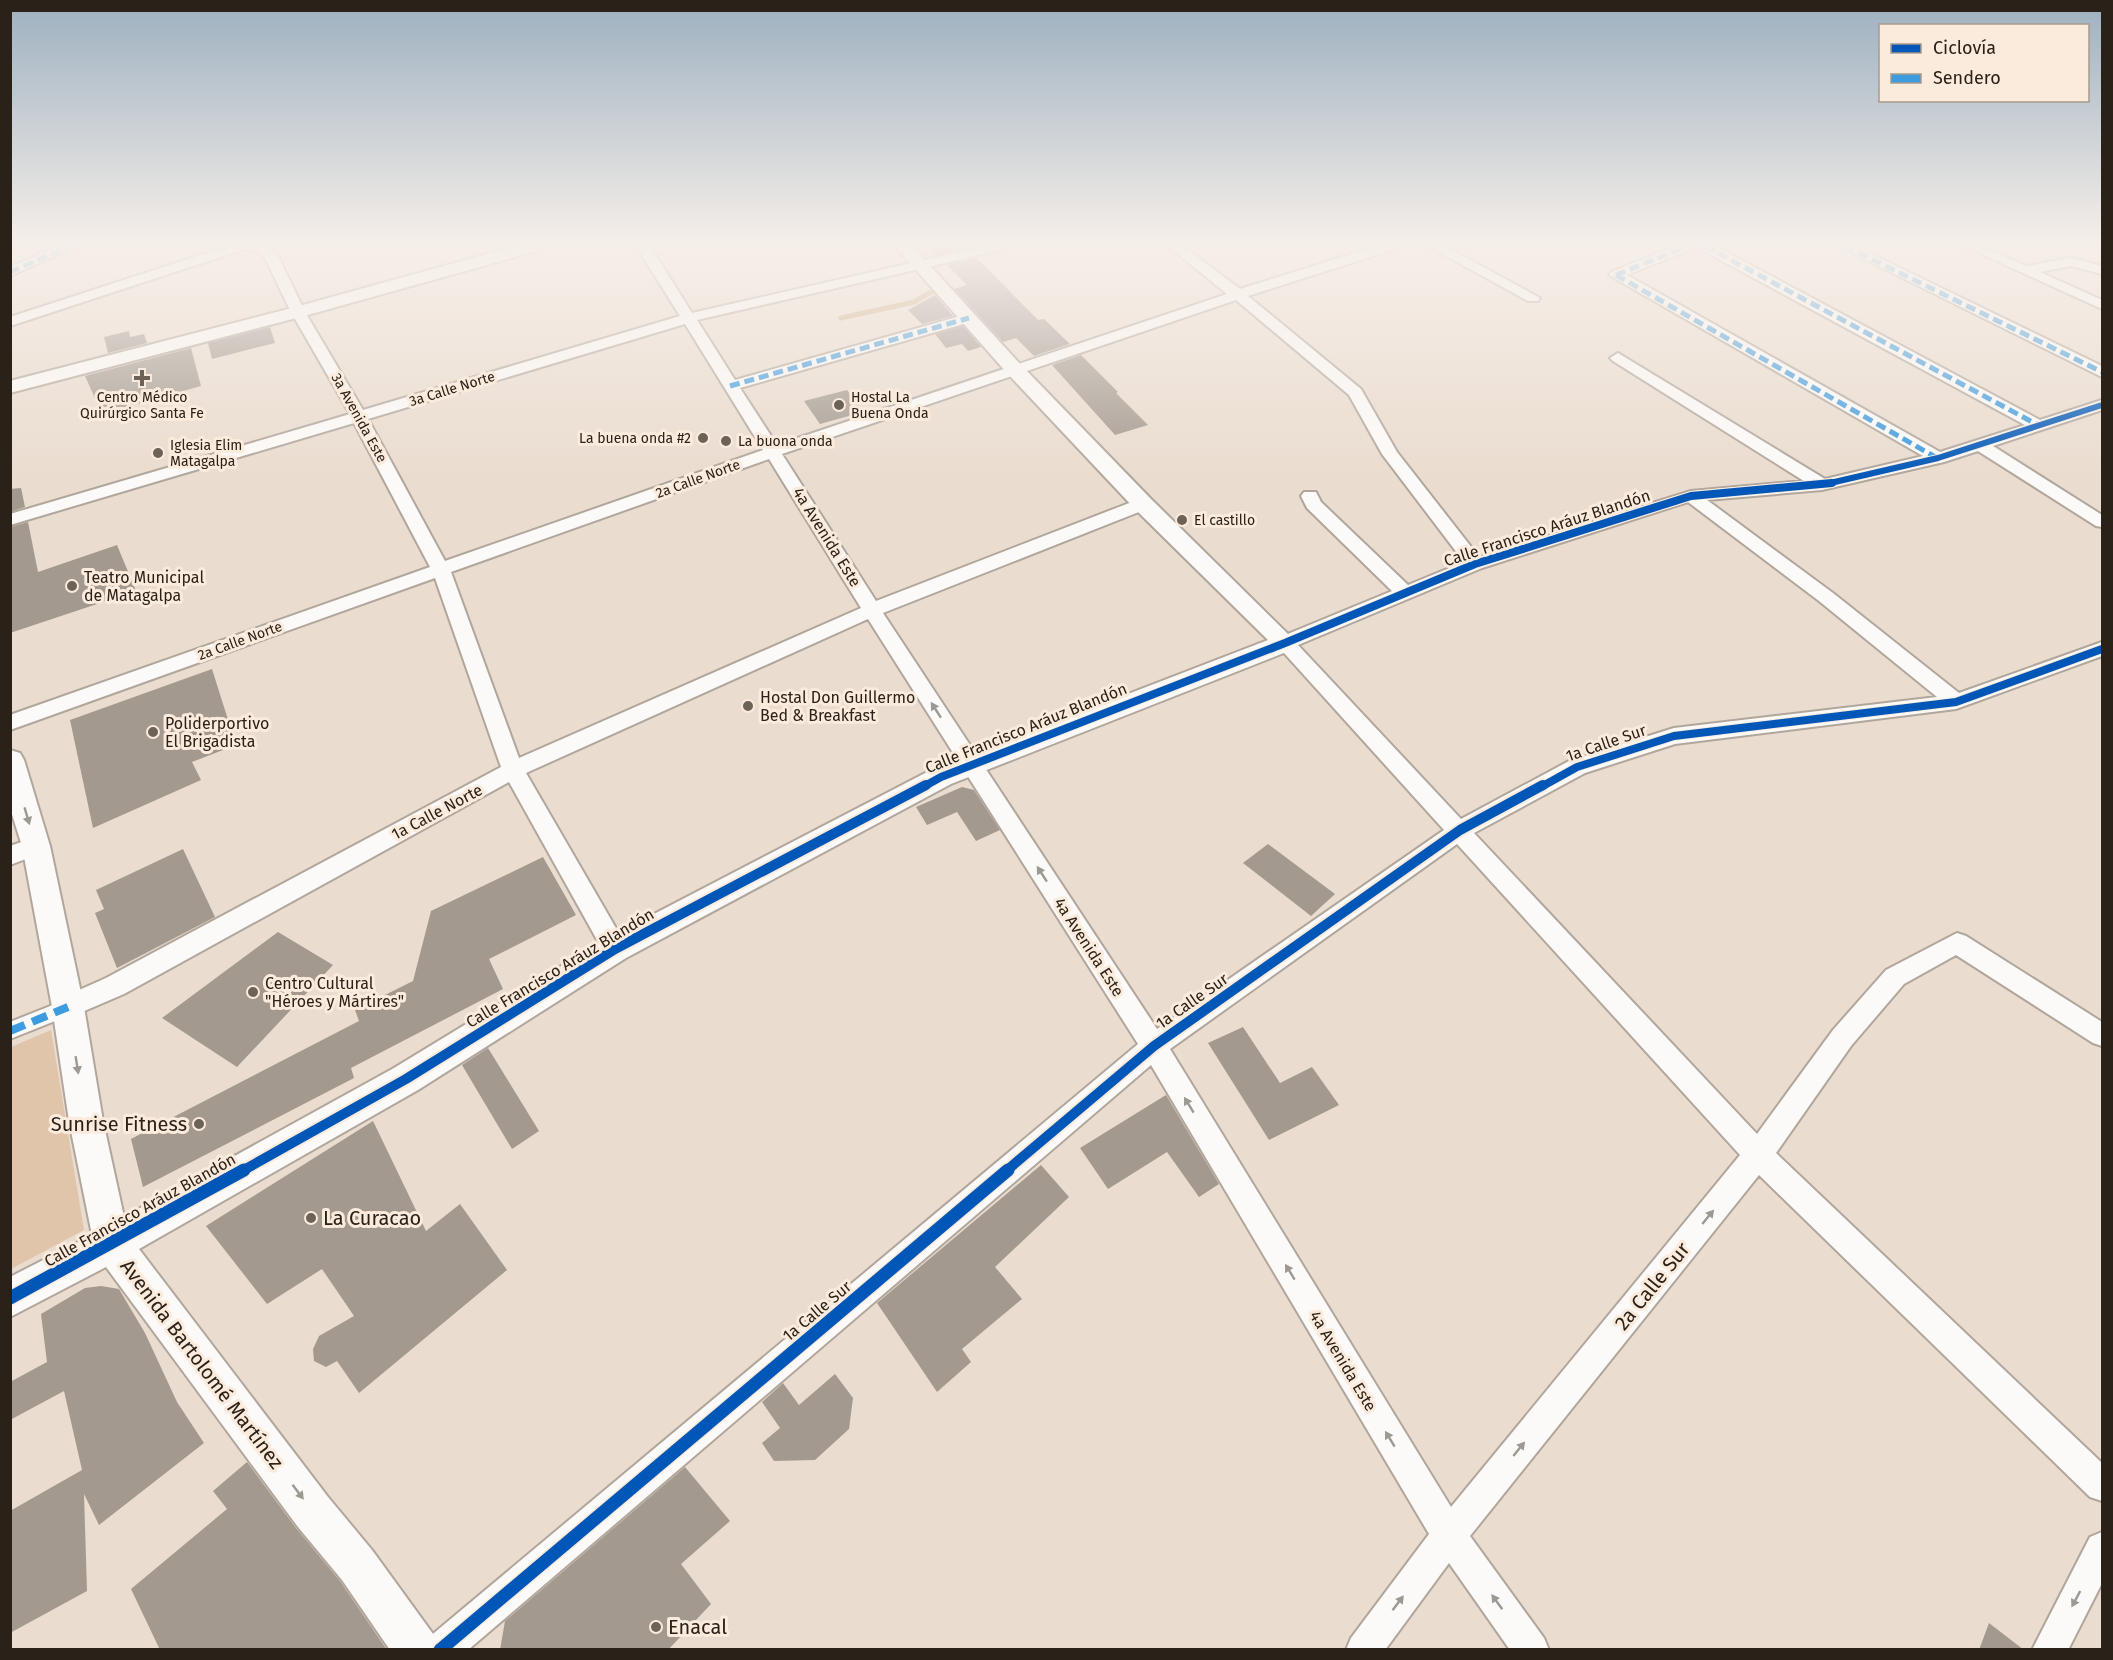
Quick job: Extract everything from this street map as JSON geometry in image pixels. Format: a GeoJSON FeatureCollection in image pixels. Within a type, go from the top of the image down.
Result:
{"type":"FeatureCollection","features":[{"type":"Feature","properties":{"kind":"street"},"geometry":{"type":"LineString","coordinates":[[10,387],[254,323]]}},
{"type":"Feature","properties":{"kind":"street","name":"3a Avenida Este"},"geometry":{"type":"LineString","coordinates":[[305,323],[359,416],[441,570],[513,770],[615,949]]}},
{"type":"Feature","properties":{"kind":"street","name":"3a Calle Norte"},"geometry":{"type":"LineString","coordinates":[[10,520],[671,323]]}},
{"type":"Feature","properties":{"kind":"street","name":"4a Avenida Este"},"geometry":{"type":"LineString","coordinates":[[692,323],[970,764],[1154,1046],[1449,1535],[1532,1650]]}},
{"type":"Feature","properties":{"kind":"street"},"geometry":{"type":"LineString","coordinates":[[730,386],[950,323]]}},
{"type":"Feature","properties":{"kind":"street"},"geometry":{"type":"LineString","coordinates":[[974,323],[1014,369],[1143,504],[1285,643],[1758,1155],[2103,1485]]}},
{"type":"Feature","properties":{"kind":"street","name":"2a Calle Norte"},"geometry":{"type":"LineString","coordinates":[[10,723],[774,452],[1149,323]]}},
{"type":"Feature","properties":{"kind":"street"},"geometry":{"type":"LineString","coordinates":[[1272,323],[1355,392],[1390,454],[1475,564]]}},
{"type":"Feature","properties":{"kind":"street"},"geometry":{"type":"LineString","coordinates":[[1701,323],[1938,458]]}},
{"type":"Feature","properties":{"kind":"street"},"geometry":{"type":"LineString","coordinates":[[1849,323],[2038,425]]}},
{"type":"Feature","properties":{"kind":"street"},"geometry":{"type":"LineString","coordinates":[[2004,323],[2103,372]]}},
{"type":"Feature","properties":{"kind":"street"},"geometry":{"type":"LineString","coordinates":[[1618,358],[1822,485]]}},
{"type":"Feature","properties":{"kind":"street","name":"Calle Francisco Aráuz Blandón"},"geometry":{"type":"LineString","coordinates":[[10,1298],[112,1244],[406,1079],[615,949],[941,777],[970,764],[1285,643],[1475,564],[1691,496],[1822,485],[1938,458],[2038,425],[2100,408]]}},
{"type":"Feature","properties":{"kind":"street"},"geometry":{"type":"LineString","coordinates":[[1979,444],[2103,522]]}},
{"type":"Feature","properties":{"kind":"street"},"geometry":{"type":"LineString","coordinates":[[1310,496],[1313,504],[1406,594]]}},
{"type":"Feature","properties":{"kind":"street"},"geometry":{"type":"LineString","coordinates":[[1691,496],[1826,597],[1956,702]]}},
{"type":"Feature","properties":{"kind":"street","name":"1a Calle Norte"},"geometry":{"type":"LineString","coordinates":[[10,1031],[126,980],[513,770],[872,610],[1143,504]]}},
{"type":"Feature","properties":{"kind":"street","name":"1a Calle Sur"},"geometry":{"type":"LineString","coordinates":[[440,1650],[1154,1046],[1460,830],[1577,767],[1674,736],[1956,702],[2103,649]]}},
{"type":"Feature","properties":{"kind":"street","name":"Avenida Bartolomé Martínez"},"geometry":{"type":"LineString","coordinates":[[10,760],[23,851],[68,1007],[86,1120],[112,1244],[313,1512],[357,1565],[417,1650]]}},
{"type":"Feature","properties":{"kind":"street","name":"2a Calle Sur"},"geometry":{"type":"LineString","coordinates":[[1363,1650],[1449,1535],[1758,1155],[1842,1038],[1896,976],[1957,943],[2103,1035]]}},
{"type":"Feature","properties":{"kind":"street"},"geometry":{"type":"LineString","coordinates":[[2049,1650],[2103,1549]]}},
{"type":"Feature","properties":{"kind":"shaded area"},"geometry":{"type":"Polygon","coordinates":[[[51,1030],[84,1230],[11,1269],[11,1047],[51,1030]]]}},
{"type":"Feature","properties":{"kind":"building"},"geometry":{"type":"Polygon","coordinates":[[[986,323],[1049,323],[1070,344],[1034,356],[1016,338],[1003,342],[986,323]]]}},
{"type":"Feature","properties":{"kind":"building"},"geometry":{"type":"Polygon","coordinates":[[[963,326],[981,347],[968,351],[962,344],[946,348],[935,334],[963,326]]]}},
{"type":"Feature","properties":{"kind":"building"},"geometry":{"type":"Polygon","coordinates":[[[270,327],[275,343],[212,359],[208,343],[270,327]]]}},
{"type":"Feature","properties":{"kind":"building"},"geometry":{"type":"Polygon","coordinates":[[[129,331],[130,337],[144,334],[147,343],[108,353],[104,337],[129,331]]]}},
{"type":"Feature","properties":{"kind":"building","name":"Centro Médico Quirúrgico Santa Fe"},"geometry":{"type":"Polygon","coordinates":[[[191,348],[201,386],[102,414],[85,376],[191,348]]]}},
{"type":"Feature","properties":{"kind":"building"},"geometry":{"type":"Polygon","coordinates":[[[1081,355],[1148,425],[1115,435],[1052,365],[1081,355]]]}},
{"type":"Feature","properties":{"kind":"building","name":"Hostal La Buena Onda"},"geometry":{"type":"Polygon","coordinates":[[[847,390],[863,412],[820,424],[804,401],[847,390]]]}},
{"type":"Feature","properties":{"kind":"building"},"geometry":{"type":"Polygon","coordinates":[[[21,488],[25,507],[10,512],[10,489],[21,488]]]}},
{"type":"Feature","properties":{"kind":"building","name":"Teatro Municipal de Matagalpa"},"geometry":{"type":"Polygon","coordinates":[[[28,522],[38,572],[117,545],[136,591],[10,633],[10,527],[28,522]]]}},
{"type":"Feature","properties":{"kind":"building","name":"Poliderportivo El Brigadista"},"geometry":{"type":"Polygon","coordinates":[[[212,669],[236,745],[192,762],[201,780],[93,828],[70,720],[212,669]]]}},
{"type":"Feature","properties":{"kind":"building"},"geometry":{"type":"Polygon","coordinates":[[[962,787],[974,790],[1000,830],[976,841],[957,812],[927,825],[916,807],[962,787]]]}},
{"type":"Feature","properties":{"kind":"building"},"geometry":{"type":"Polygon","coordinates":[[[1268,844],[1335,894],[1311,916],[1243,863],[1268,844]]]}},
{"type":"Feature","properties":{"kind":"building"},"geometry":{"type":"Polygon","coordinates":[[[183,849],[215,917],[117,968],[95,913],[104,909],[96,890],[183,849]]]}},
{"type":"Feature","properties":{"kind":"building"},"geometry":{"type":"Polygon","coordinates":[[[543,857],[576,915],[489,959],[503,989],[351,1068],[354,1078],[143,1187],[131,1139],[359,1021],[355,1010],[413,981],[431,911],[543,857]]]}},
{"type":"Feature","properties":{"kind":"building","name":"Centro Cultural \"Héroes y Mártires\""},"geometry":{"type":"Polygon","coordinates":[[[278,932],[333,965],[237,1067],[162,1018],[278,932]]]}},
{"type":"Feature","properties":{"kind":"building"},"geometry":{"type":"Polygon","coordinates":[[[1243,1027],[1280,1083],[1312,1067],[1339,1105],[1269,1140],[1208,1043],[1243,1027]]]}},
{"type":"Feature","properties":{"kind":"building"},"geometry":{"type":"Polygon","coordinates":[[[488,1048],[539,1131],[512,1149],[462,1065],[488,1048]]]}},
{"type":"Feature","properties":{"kind":"building"},"geometry":{"type":"Polygon","coordinates":[[[1166,1095],[1219,1184],[1199,1197],[1167,1152],[1108,1189],[1080,1148],[1166,1095]]]}},
{"type":"Feature","properties":{"kind":"building"},"geometry":{"type":"Polygon","coordinates":[[[373,1121],[426,1231],[460,1204],[507,1270],[359,1393],[337,1361],[326,1367],[314,1361],[313,1349],[319,1336],[354,1316],[322,1269],[267,1304],[206,1226],[373,1121]]]}},
{"type":"Feature","properties":{"kind":"building"},"geometry":{"type":"Polygon","coordinates":[[[1041,1165],[1069,1197],[995,1267],[1022,1299],[962,1349],[971,1362],[937,1392],[877,1303],[1041,1165]]]}},
{"type":"Feature","properties":{"kind":"building"},"geometry":{"type":"Polygon","coordinates":[[[101,1286],[119,1289],[145,1333],[177,1402],[204,1443],[99,1525],[84,1494],[87,1591],[10,1633],[10,1511],[82,1470],[64,1391],[10,1420],[10,1382],[47,1362],[41,1314],[85,1288],[101,1286]]]}},
{"type":"Feature","properties":{"kind":"building"},"geometry":{"type":"Polygon","coordinates":[[[835,1374],[853,1398],[849,1429],[815,1460],[774,1461],[762,1443],[780,1428],[762,1402],[783,1383],[799,1405],[835,1374]]]}},
{"type":"Feature","properties":{"kind":"building"},"geometry":{"type":"Polygon","coordinates":[[[247,1462],[296,1528],[340,1581],[387,1650],[160,1650],[131,1589],[227,1509],[213,1491],[247,1462]]]}},
{"type":"Feature","properties":{"kind":"building"},"geometry":{"type":"Polygon","coordinates":[[[685,1467],[730,1521],[681,1564],[711,1604],[668,1650],[500,1650],[505,1621],[685,1467]]]}},
{"type":"Feature","properties":{"kind":"building"},"geometry":{"type":"Polygon","coordinates":[[[1989,1623],[2024,1650],[1979,1650],[1989,1623]]]}},
{"type":"Feature","properties":{"kind":"marked path"},"geometry":{"type":"LineString","coordinates":[[730,386],[950,323]]}},
{"type":"Feature","properties":{"kind":"marked path"},"geometry":{"type":"LineString","coordinates":[[1701,323],[1937,458]]}},
{"type":"Feature","properties":{"kind":"marked path"},"geometry":{"type":"LineString","coordinates":[[1849,323],[2038,425]]}},
{"type":"Feature","properties":{"kind":"marked path"},"geometry":{"type":"LineString","coordinates":[[2003,323],[2102,372]]}},
{"type":"Feature","properties":{"kind":"marked path"},"geometry":{"type":"LineString","coordinates":[[10,1031],[68,1007]]}},
{"type":"Feature","properties":{"kind":"cycle path"},"geometry":{"type":"LineString","coordinates":[[10,1298],[112,1244],[406,1079],[615,949],[941,777],[1285,643],[1475,564],[1691,496],[1822,485],[1938,458],[2102,405]]}},
{"type":"Feature","properties":{"kind":"cycle path"},"geometry":{"type":"LineString","coordinates":[[440,1650],[1154,1046],[1460,830],[1577,767],[1674,736],[1956,702],[2102,649]]}},
{"type":"Feature","properties":{"kind":"place","name":"Centro Médico Quirúrgico Santa Fe"},"geometry":{"type":"Point","coordinates":[142,378]}},
{"type":"Feature","properties":{"kind":"place","name":"Hostal La Buena Onda"},"geometry":{"type":"Point","coordinates":[839,405]}},
{"type":"Feature","properties":{"kind":"place","name":"La buena onda #2"},"geometry":{"type":"Point","coordinates":[703,438]}},
{"type":"Feature","properties":{"kind":"place","name":"La buona onda"},"geometry":{"type":"Point","coordinates":[726,441]}},
{"type":"Feature","properties":{"kind":"place","name":"Iglesia Elim Matagalpa"},"geometry":{"type":"Point","coordinates":[158,453]}},
{"type":"Feature","properties":{"kind":"place","name":"El castillo"},"geometry":{"type":"Point","coordinates":[1182,520]}},
{"type":"Feature","properties":{"kind":"place","name":"Teatro Municipal de Matagalpa"},"geometry":{"type":"Point","coordinates":[72,586]}},
{"type":"Feature","properties":{"kind":"place","name":"Hostal Don Guillermo Bed & Breakfast"},"geometry":{"type":"Point","coordinates":[748,706]}},
{"type":"Feature","properties":{"kind":"place","name":"Poliderportivo El Brigadista"},"geometry":{"type":"Point","coordinates":[153,732]}},
{"type":"Feature","properties":{"kind":"place","name":"Centro Cultural \"Héroes y Mártires\""},"geometry":{"type":"Point","coordinates":[253,992]}},
{"type":"Feature","properties":{"kind":"place","name":"Sunrise Fitness"},"geometry":{"type":"Point","coordinates":[199,1124]}},
{"type":"Feature","properties":{"kind":"place","name":"La Curacao"},"geometry":{"type":"Point","coordinates":[311,1218]}},
{"type":"Feature","properties":{"kind":"place","name":"Enacal"},"geometry":{"type":"Point","coordinates":[656,1627]}}]}
